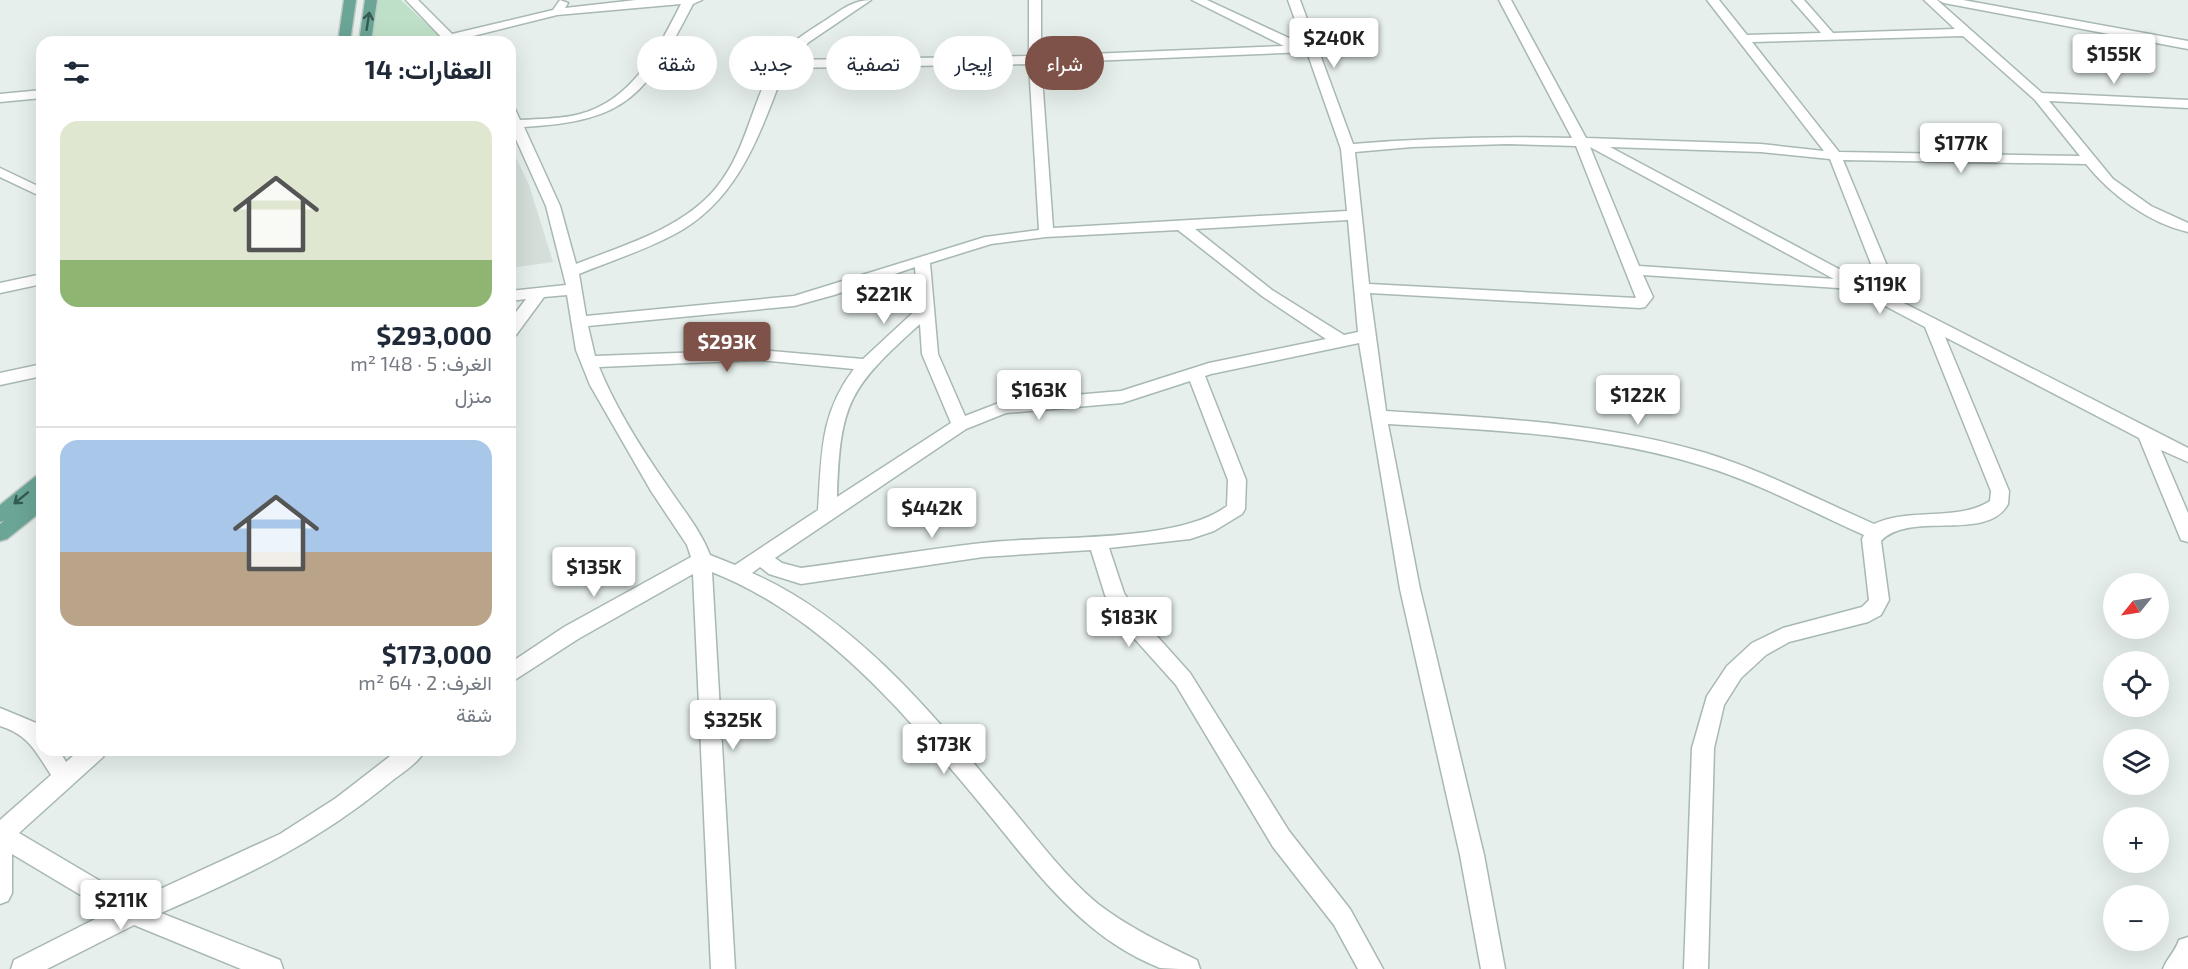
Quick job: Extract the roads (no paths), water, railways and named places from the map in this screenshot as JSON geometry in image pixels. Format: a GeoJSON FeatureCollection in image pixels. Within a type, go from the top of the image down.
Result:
{"type":"FeatureCollection","features":[{"type":"Feature","properties":{"kind":"main road"},"geometry":{"type":"LineString","coordinates":[[345,36],[350,0]]}},
{"type":"Feature","properties":{"kind":"main road"},"geometry":{"type":"LineString","coordinates":[[366,36],[371,0]]}},
{"type":"Feature","properties":{"kind":"main road"},"geometry":{"type":"LineString","coordinates":[[0,515],[36,486]]}},
{"type":"Feature","properties":{"kind":"main road"},"geometry":{"type":"LineString","coordinates":[[0,534],[36,506]]}},
{"type":"Feature","properties":{"kind":"street"},"geometry":{"type":"LineString","coordinates":[[557,12],[564,0]]}},
{"type":"Feature","properties":{"kind":"street"},"geometry":{"type":"LineString","coordinates":[[516,118],[568,120],[594,114],[618,102],[635,89],[650,71],[689,0]]}},
{"type":"Feature","properties":{"kind":"street"},"geometry":{"type":"LineString","coordinates":[[466,36],[557,12],[696,0]]}},
{"type":"Feature","properties":{"kind":"street"},"geometry":{"type":"LineString","coordinates":[[811,36],[866,0]]}},
{"type":"Feature","properties":{"kind":"street"},"geometry":{"type":"LineString","coordinates":[[1035,0],[1035,36]]}},
{"type":"Feature","properties":{"kind":"street"},"geometry":{"type":"LineString","coordinates":[[1294,0],[1306,49],[1348,149],[1366,336],[1378,417],[1410,589],[1472,855],[1493,969]]}},
{"type":"Feature","properties":{"kind":"street"},"geometry":{"type":"LineString","coordinates":[[1361,288],[1640,303],[1645,297],[1586,142],[1505,0]]}},
{"type":"Feature","properties":{"kind":"street"},"geometry":{"type":"LineString","coordinates":[[1713,0],[1834,156],[1895,304]]}},
{"type":"Feature","properties":{"kind":"street"},"geometry":{"type":"LineString","coordinates":[[1798,0],[1830,36]]}},
{"type":"Feature","properties":{"kind":"street"},"geometry":{"type":"LineString","coordinates":[[1929,0],[2040,97],[2088,160],[2108,182],[2145,209],[2188,228]]}},
{"type":"Feature","properties":{"kind":"street"},"geometry":{"type":"LineString","coordinates":[[1944,0],[2188,45]]}},
{"type":"Feature","properties":{"kind":"street"},"geometry":{"type":"LineString","coordinates":[[419,2],[448,36]]}},
{"type":"Feature","properties":{"kind":"street"},"geometry":{"type":"LineString","coordinates":[[1204,2],[1306,49]]}},
{"type":"Feature","properties":{"kind":"street"},"geometry":{"type":"LineString","coordinates":[[1744,39],[1964,32]]}},
{"type":"Feature","properties":{"kind":"street"},"geometry":{"type":"LineString","coordinates":[[1104,57],[1306,49]]}},
{"type":"Feature","properties":{"kind":"street"},"geometry":{"type":"LineString","coordinates":[[814,63],[1025,60]]}},
{"type":"Feature","properties":{"kind":"street"},"geometry":{"type":"LineString","coordinates":[[571,272],[668,232],[694,215],[721,191],[749,145],[770,90]]}},
{"type":"Feature","properties":{"kind":"street"},"geometry":{"type":"LineString","coordinates":[[1037,90],[1046,233]]}},
{"type":"Feature","properties":{"kind":"street"},"geometry":{"type":"LineString","coordinates":[[0,98],[36,95]]}},
{"type":"Feature","properties":{"kind":"street"},"geometry":{"type":"LineString","coordinates":[[2040,97],[2188,104]]}},
{"type":"Feature","properties":{"kind":"street"},"geometry":{"type":"LineString","coordinates":[[516,125],[553,206],[571,272],[578,322],[588,362],[598,386],[657,486],[696,543],[702,560],[723,969]]}},
{"type":"Feature","properties":{"kind":"street"},"geometry":{"type":"LineString","coordinates":[[1348,149],[1456,141],[1586,142],[1761,148],[1834,156],[2088,160]]}},
{"type":"Feature","properties":{"kind":"street"},"geometry":{"type":"LineString","coordinates":[[1586,142],[2188,456]]}},
{"type":"Feature","properties":{"kind":"street"},"geometry":{"type":"LineString","coordinates":[[0,172],[36,190]]}},
{"type":"Feature","properties":{"kind":"street"},"geometry":{"type":"LineString","coordinates":[[578,322],[794,301],[829,292],[922,260],[990,240],[1046,233],[1354,215]]}},
{"type":"Feature","properties":{"kind":"street"},"geometry":{"type":"LineString","coordinates":[[1181,225],[1267,293],[1341,341]]}},
{"type":"Feature","properties":{"kind":"street"},"geometry":{"type":"LineString","coordinates":[[922,260],[930,354],[960,425]]}},
{"type":"Feature","properties":{"kind":"street"},"geometry":{"type":"LineString","coordinates":[[1634,270],[1857,285]]}},
{"type":"Feature","properties":{"kind":"street"},"geometry":{"type":"LineString","coordinates":[[0,288],[36,280]]}},
{"type":"Feature","properties":{"kind":"street"},"geometry":{"type":"LineString","coordinates":[[516,295],[574,289]]}},
{"type":"Feature","properties":{"kind":"street"},"geometry":{"type":"LineString","coordinates":[[516,323],[539,293]]}},
{"type":"Feature","properties":{"kind":"street"},"geometry":{"type":"LineString","coordinates":[[827,512],[838,413],[843,399],[867,365],[925,310]]}},
{"type":"Feature","properties":{"kind":"street"},"geometry":{"type":"LineString","coordinates":[[1696,969],[1703,748],[1714,702],[1734,672],[1759,650],[1783,636],[1857,617],[1874,609],[1878,600],[1871,539],[1875,532],[1886,525],[1901,522],[1977,516],[1991,511],[1999,504],[2000,491],[1931,322]]}},
{"type":"Feature","properties":{"kind":"street"},"geometry":{"type":"LineString","coordinates":[[738,573],[960,425],[1004,407],[1095,402],[1122,397],[1195,373],[1366,336]]}},
{"type":"Feature","properties":{"kind":"street"},"geometry":{"type":"LineString","coordinates":[[588,362],[759,355],[867,365]]}},
{"type":"Feature","properties":{"kind":"street"},"geometry":{"type":"LineString","coordinates":[[0,379],[36,371]]}},
{"type":"Feature","properties":{"kind":"street"},"geometry":{"type":"LineString","coordinates":[[760,557],[776,569],[801,576],[983,550],[1170,535],[1202,528],[1227,519],[1236,509],[1237,480],[1195,373]]}},
{"type":"Feature","properties":{"kind":"street"},"geometry":{"type":"LineString","coordinates":[[1378,417],[1520,427],[1657,447],[1705,460],[1875,532]]}},
{"type":"Feature","properties":{"kind":"street"},"geometry":{"type":"LineString","coordinates":[[2146,435],[2188,535]]}},
{"type":"Feature","properties":{"kind":"street"},"geometry":{"type":"LineString","coordinates":[[1098,542],[1115,595],[1131,621],[1184,679],[1281,839],[1342,917],[1371,969]]}},
{"type":"Feature","properties":{"kind":"street"},"geometry":{"type":"LineString","coordinates":[[516,670],[571,633],[702,560],[738,573],[795,605],[875,672],[932,730],[1055,880],[1091,912],[1132,941],[1188,969]]}},
{"type":"Feature","properties":{"kind":"street"},"geometry":{"type":"LineString","coordinates":[[0,717],[23,723],[36,734]]}},
{"type":"Feature","properties":{"kind":"street"},"geometry":{"type":"LineString","coordinates":[[51,756],[64,777]]}},
{"type":"Feature","properties":{"kind":"street"},"geometry":{"type":"LineString","coordinates":[[0,893],[0,834],[88,756]]}},
{"type":"Feature","properties":{"kind":"street"},"geometry":{"type":"LineString","coordinates":[[23,969],[56,948],[131,912],[269,853],[340,808],[406,756]]}},
{"type":"Feature","properties":{"kind":"street"},"geometry":{"type":"LineString","coordinates":[[0,834],[131,912],[271,969]]}}]}
